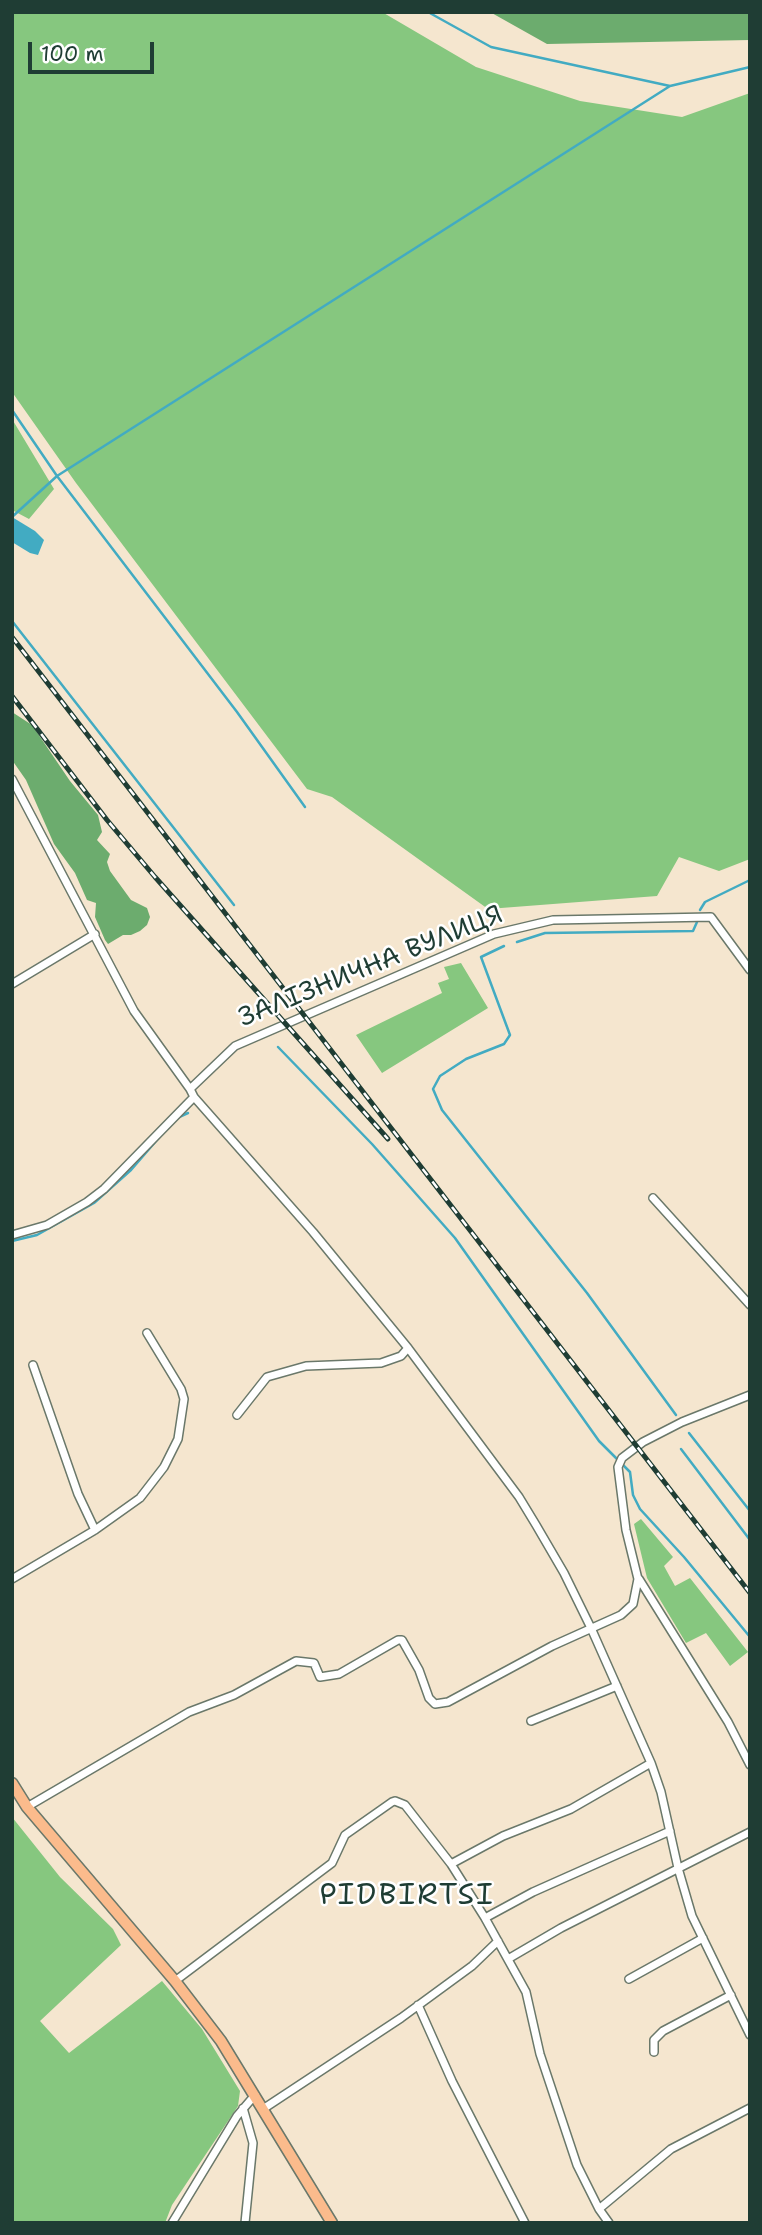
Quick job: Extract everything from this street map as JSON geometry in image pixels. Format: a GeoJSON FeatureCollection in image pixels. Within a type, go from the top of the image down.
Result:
{"type":"FeatureCollection","features":[{"type":"Feature","properties":{"kind":"main road"},"geometry":{"type":"LineString","coordinates":[[12,1783],[27,1807],[175,1981],[221,2041],[332,2223]]}},
{"type":"Feature","properties":{"kind":"street"},"geometry":{"type":"LineString","coordinates":[[12,779],[134,1011],[192,1093],[313,1232],[408,1348],[519,1497],[565,1573],[651,1763],[692,1916],[750,2035]]}},
{"type":"Feature","properties":{"kind":"street"},"geometry":{"type":"LineString","coordinates":[[12,797],[22,796]]}},
{"type":"Feature","properties":{"kind":"street","name":"ЗАЛІЗНИЧНА ВУЛИЦЯ"},"geometry":{"type":"LineString","coordinates":[[12,1235],[47,1225],[104,1189],[234,1046],[494,934],[553,920],[711,917],[750,970]]}},
{"type":"Feature","properties":{"kind":"street"},"geometry":{"type":"LineString","coordinates":[[12,985],[95,934]]}},
{"type":"Feature","properties":{"kind":"street"},"geometry":{"type":"LineString","coordinates":[[653,1198],[750,1305]]}},
{"type":"Feature","properties":{"kind":"street"},"geometry":{"type":"LineString","coordinates":[[12,1579],[95,1530],[140,1498],[164,1467],[178,1439],[184,1408],[181,1389],[146,1333]]}},
{"type":"Feature","properties":{"kind":"street"},"geometry":{"type":"LineString","coordinates":[[237,1415],[267,1377],[306,1366],[381,1363],[401,1356],[408,1348]]}},
{"type":"Feature","properties":{"kind":"street"},"geometry":{"type":"LineString","coordinates":[[33,1365],[78,1494],[95,1530]]}},
{"type":"Feature","properties":{"kind":"street"},"geometry":{"type":"LineString","coordinates":[[750,1395],[682,1422],[639,1445],[622,1458],[618,1467],[626,1530],[638,1578],[728,1722],[750,1765]]}},
{"type":"Feature","properties":{"kind":"street"},"geometry":{"type":"LineString","coordinates":[[27,1807],[189,1712],[234,1695],[292,1663],[314,1663],[320,1678],[339,1674],[402,1640],[419,1670],[429,1698],[435,1704],[449,1702],[621,1615],[634,1604],[638,1578]]}},
{"type":"Feature","properties":{"kind":"street"},"geometry":{"type":"LineString","coordinates":[[531,1721],[617,1686]]}},
{"type":"Feature","properties":{"kind":"street"},"geometry":{"type":"LineString","coordinates":[[451,1864],[503,1836],[571,1809],[651,1763]]}},
{"type":"Feature","properties":{"kind":"street"},"geometry":{"type":"LineString","coordinates":[[175,1981],[332,1863],[345,1835],[395,1801],[405,1805],[451,1864],[526,1992],[540,2054],[577,2165],[609,2223]]}},
{"type":"Feature","properties":{"kind":"street"},"geometry":{"type":"LineString","coordinates":[[485,1918],[533,1892],[670,1830]]}},
{"type":"Feature","properties":{"kind":"street"},"geometry":{"type":"LineString","coordinates":[[508,1959],[561,1928],[750,1832]]}},
{"type":"Feature","properties":{"kind":"street"},"geometry":{"type":"LineString","coordinates":[[629,1979],[703,1938]]}},
{"type":"Feature","properties":{"kind":"street"},"geometry":{"type":"LineString","coordinates":[[263,2109],[418,2005],[472,1966],[498,1941]]}},
{"type":"Feature","properties":{"kind":"street"},"geometry":{"type":"LineString","coordinates":[[654,2052],[654,2040],[663,2031],[731,1995]]}},
{"type":"Feature","properties":{"kind":"street"},"geometry":{"type":"LineString","coordinates":[[418,2005],[452,2081],[525,2223]]}},
{"type":"Feature","properties":{"kind":"street"},"geometry":{"type":"LineString","coordinates":[[172,2223],[243,2108],[255,2094]]}},
{"type":"Feature","properties":{"kind":"street"},"geometry":{"type":"LineString","coordinates":[[243,2108],[253,2143],[245,2223]]}},
{"type":"Feature","properties":{"kind":"street"},"geometry":{"type":"LineString","coordinates":[[599,2209],[671,2149],[750,2108]]}},
{"type":"Feature","properties":{"kind":"green space"},"geometry":{"type":"Polygon","coordinates":[[[12,12],[382,12],[476,67],[580,101],[682,117],[750,93],[750,859],[719,871],[679,857],[657,896],[488,909],[332,797],[307,789],[76,483],[12,392],[12,12]]]}},
{"type":"Feature","properties":{"kind":"green space"},"geometry":{"type":"Polygon","coordinates":[[[490,12],[750,12],[750,40],[547,44],[490,12]]]}},
{"type":"Feature","properties":{"kind":"green space"},"geometry":{"type":"Polygon","coordinates":[[[12,419],[54,489],[29,519],[12,510],[12,419]]]}},
{"type":"Feature","properties":{"kind":"green space"},"geometry":{"type":"Polygon","coordinates":[[[12,712],[32,725],[70,781],[98,815],[102,832],[97,840],[110,854],[107,862],[110,871],[131,900],[147,908],[150,917],[147,925],[140,931],[123,935],[108,944],[105,940],[95,917],[96,903],[87,900],[75,873],[54,844],[26,780],[12,760],[12,712]]]}},
{"type":"Feature","properties":{"kind":"green space"},"geometry":{"type":"Polygon","coordinates":[[[461,963],[488,1008],[382,1073],[356,1035],[442,993],[438,983],[449,979],[444,967],[461,963]]]}},
{"type":"Feature","properties":{"kind":"green space"},"geometry":{"type":"Polygon","coordinates":[[[641,1519],[673,1557],[664,1566],[675,1586],[690,1578],[748,1652],[730,1666],[706,1633],[686,1643],[647,1578],[634,1524],[641,1519]]]}},
{"type":"Feature","properties":{"kind":"green space"},"geometry":{"type":"Polygon","coordinates":[[[12,1817],[60,1877],[113,1929],[121,1945],[40,2021],[69,2053],[162,1981],[202,2029],[240,2091],[238,2106],[172,2205],[165,2223],[12,2223],[12,1817]]]}},
{"type":"Feature","properties":{"kind":"water"},"geometry":{"type":"Polygon","coordinates":[[[12,517],[44,540],[38,555],[12,542],[12,517]]]}},
{"type":"Feature","properties":{"kind":"waterway"},"geometry":{"type":"LineString","coordinates":[[428,12],[491,47],[670,86],[750,67]]}},
{"type":"Feature","properties":{"kind":"waterway"},"geometry":{"type":"LineString","coordinates":[[12,517],[57,476],[670,86]]}},
{"type":"Feature","properties":{"kind":"waterway"},"geometry":{"type":"LineString","coordinates":[[12,410],[57,476],[237,712],[305,807]]}},
{"type":"Feature","properties":{"kind":"waterway"},"geometry":{"type":"LineString","coordinates":[[12,621],[234,905]]}},
{"type":"Feature","properties":{"kind":"waterway"},"geometry":{"type":"LineString","coordinates":[[700,910],[705,902],[750,880]]}},
{"type":"Feature","properties":{"kind":"waterway"},"geometry":{"type":"LineString","coordinates":[[517,942],[545,933],[693,931],[697,922]]}},
{"type":"Feature","properties":{"kind":"waterway"},"geometry":{"type":"LineString","coordinates":[[504,946],[481,957],[510,1035],[504,1044],[466,1059],[440,1076],[433,1089],[442,1110],[587,1293],[676,1415]]}},
{"type":"Feature","properties":{"kind":"waterway"},"geometry":{"type":"LineString","coordinates":[[278,1047],[372,1144],[455,1238],[599,1441],[630,1472],[633,1495],[640,1509],[750,1637]]}},
{"type":"Feature","properties":{"kind":"waterway"},"geometry":{"type":"LineString","coordinates":[[177,1118],[188,1113]]}},
{"type":"Feature","properties":{"kind":"waterway"},"geometry":{"type":"LineString","coordinates":[[12,1241],[37,1235],[94,1203],[131,1170],[163,1133]]}},
{"type":"Feature","properties":{"kind":"waterway"},"geometry":{"type":"LineString","coordinates":[[689,1433],[750,1511]]}},
{"type":"Feature","properties":{"kind":"waterway"},"geometry":{"type":"LineString","coordinates":[[681,1449],[750,1540]]}},
{"type":"Feature","properties":{"kind":"railway"},"geometry":{"type":"LineString","coordinates":[[12,637],[750,1593]]}},
{"type":"Feature","properties":{"kind":"railway"},"geometry":{"type":"LineString","coordinates":[[12,696],[107,820],[155,877],[388,1139]]}},
{"type":"Feature","properties":{"kind":"district","name":"PIDBIRTSI"},"geometry":{"type":"Point","coordinates":[407,1896]}}]}
